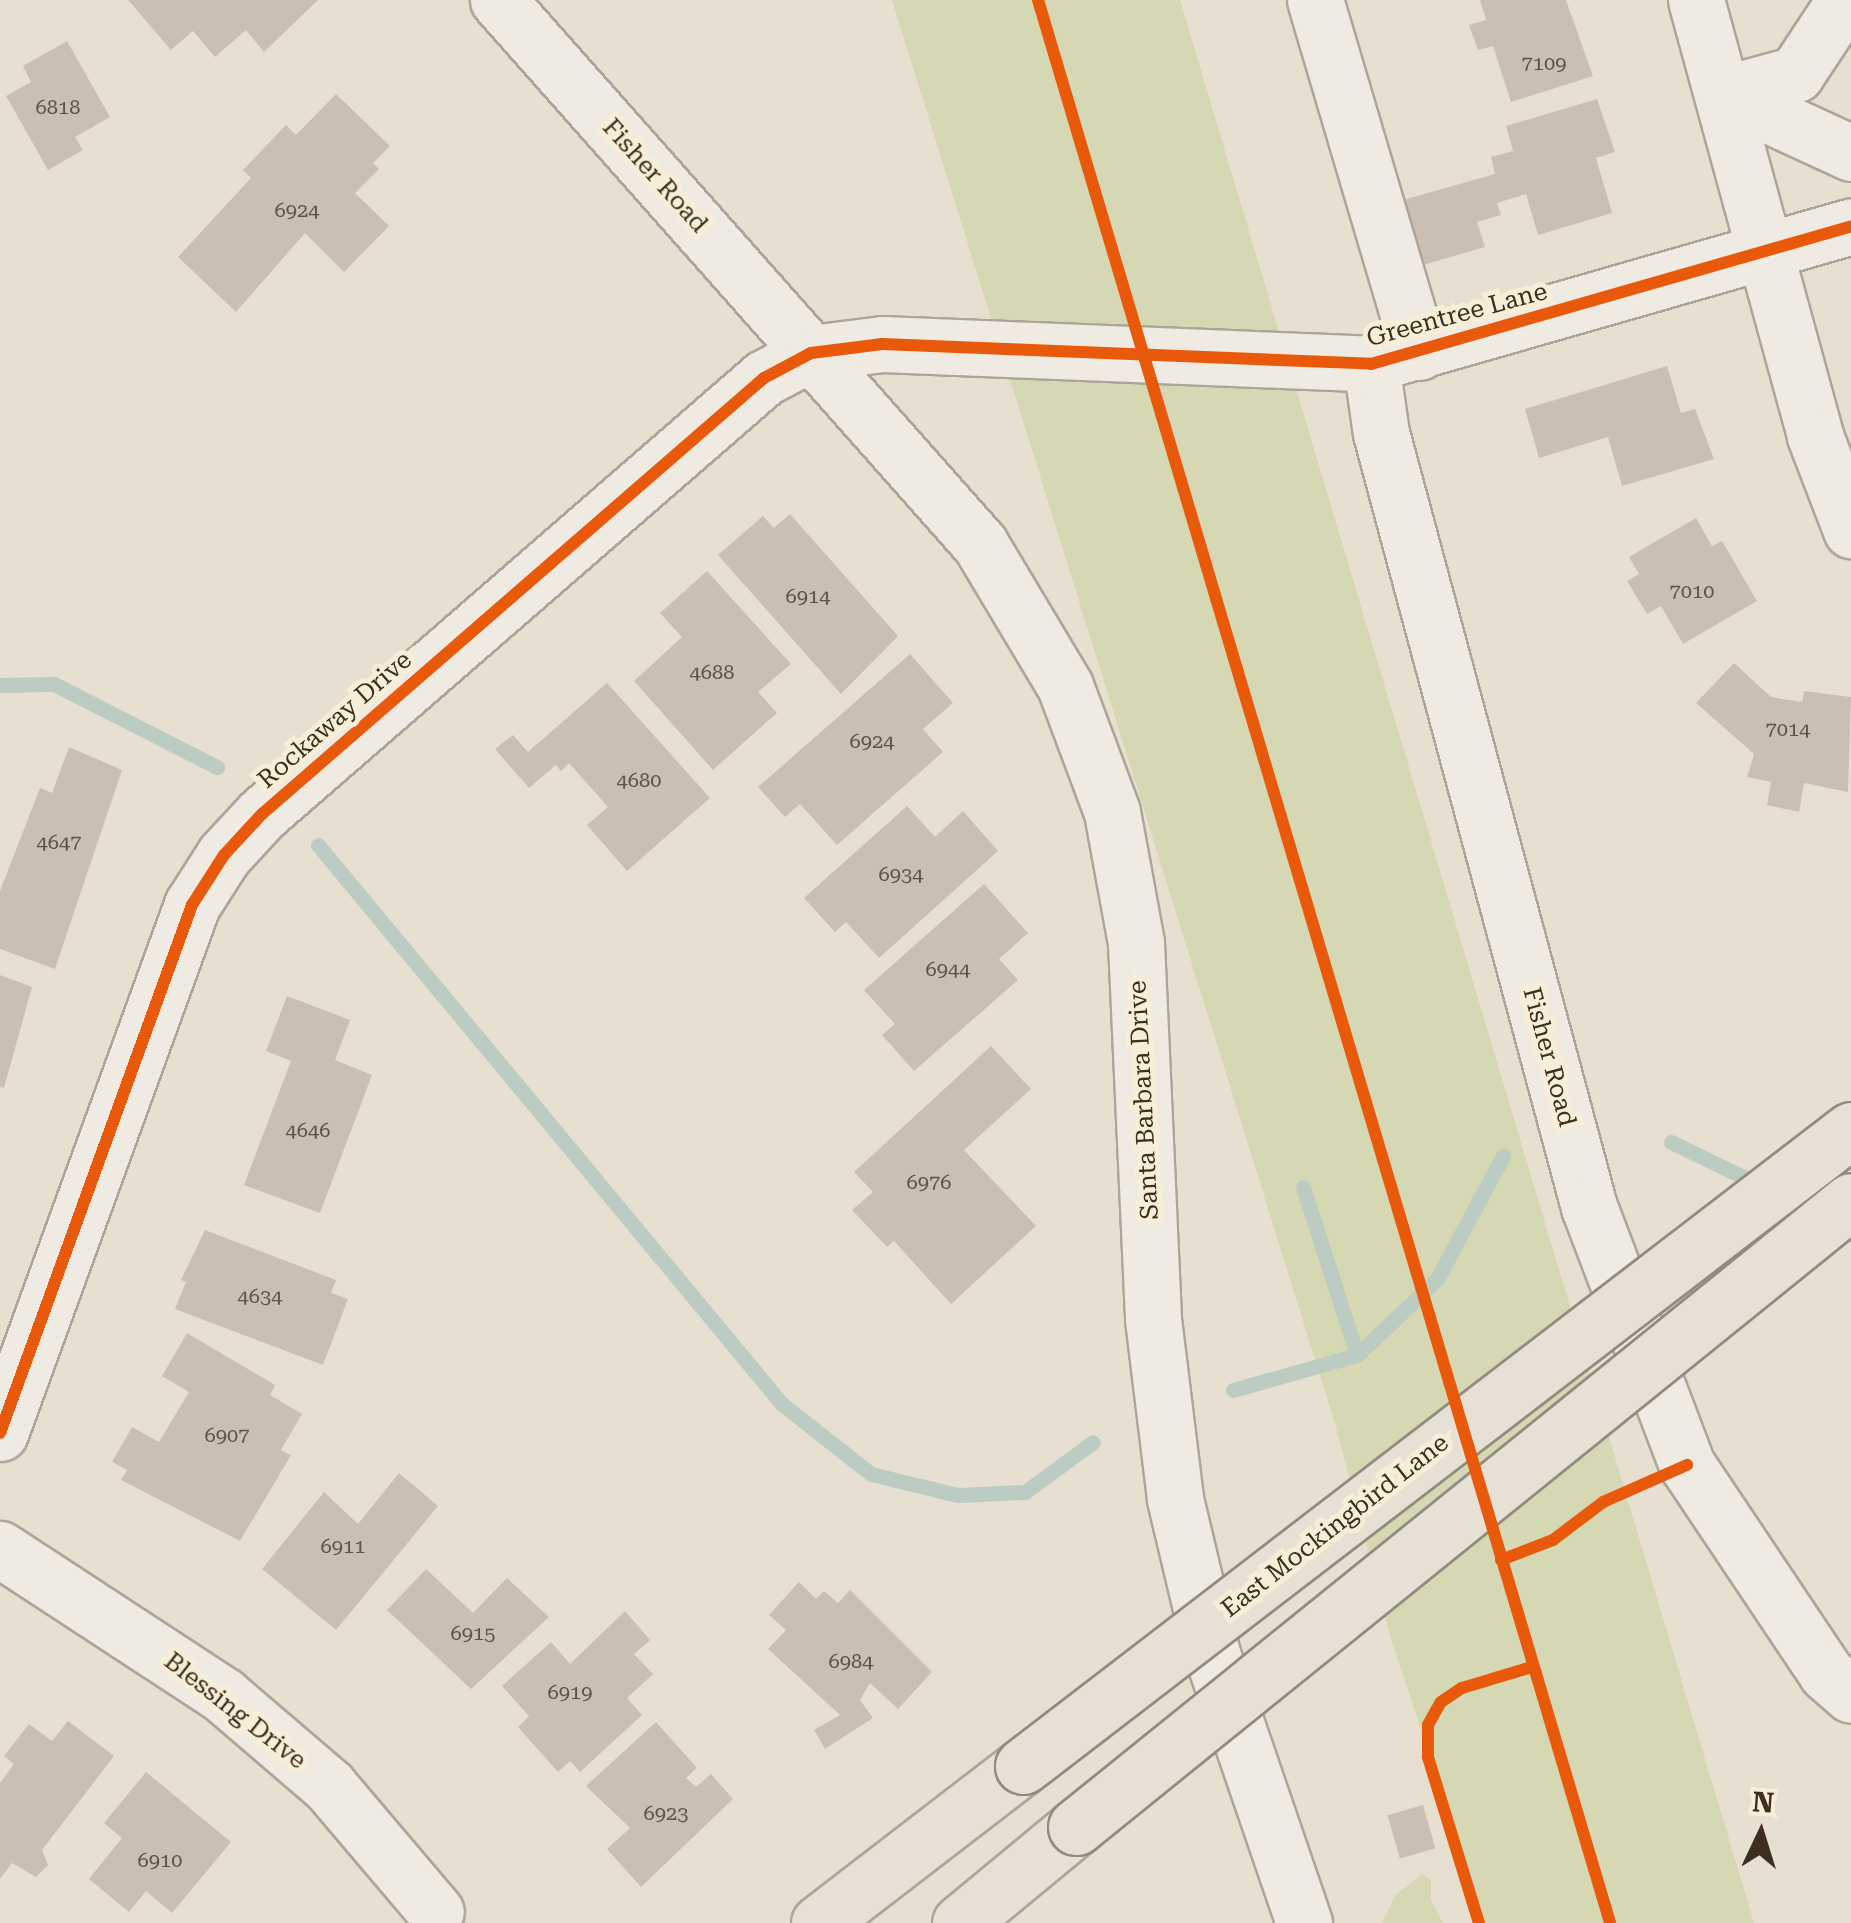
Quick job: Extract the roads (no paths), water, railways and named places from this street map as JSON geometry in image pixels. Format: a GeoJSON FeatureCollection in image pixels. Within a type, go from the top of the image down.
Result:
{"type":"FeatureCollection","features":[{"type":"Feature","properties":{"kind":"main road","name":"East Mockingbird Lane"},"geometry":{"type":"LineString","coordinates":[[818,1923],[1851,1130]]}},
{"type":"Feature","properties":{"kind":"main road"},"geometry":{"type":"LineString","coordinates":[[960,1923],[1851,1201]]}},
{"type":"Feature","properties":{"kind":"street","name":"Fisher Road"},"geometry":{"type":"LineString","coordinates":[[498,0],[811,354]]}},
{"type":"Feature","properties":{"kind":"street","name":"Fisher Road"},"geometry":{"type":"LineString","coordinates":[[1315,0],[1395,358],[1381,433],[1589,1207],[1687,1465],[1826,1673],[1851,1695]]}},
{"type":"Feature","properties":{"kind":"street"},"geometry":{"type":"LineString","coordinates":[[1696,0],[1816,436],[1851,530]]}},
{"type":"Feature","properties":{"kind":"street"},"geometry":{"type":"LineString","coordinates":[[1724,94],[1796,74],[1845,0]]}},
{"type":"Feature","properties":{"kind":"street"},"geometry":{"type":"LineString","coordinates":[[1724,94],[1851,153]]}},
{"type":"Feature","properties":{"kind":"street","name":"Greentree Lane"},"geometry":{"type":"LineString","coordinates":[[1003,349],[1280,361],[1395,358],[1851,226]]}},
{"type":"Feature","properties":{"kind":"street","name":"Rockaway Drive"},"geometry":{"type":"LineString","coordinates":[[0,1434],[192,905],[224,855],[262,814],[764,378],[811,354],[882,344],[1003,349]]}},
{"type":"Feature","properties":{"kind":"street","name":"Santa Barbara Drive"},"geometry":{"type":"LineString","coordinates":[[811,354],[980,544],[1065,686],[1112,812],[1136,943],[1152,1319],[1175,1499],[1212,1654],[1304,1923]]}},
{"type":"Feature","properties":{"kind":"street","name":"Blessing Drive"},"geometry":{"type":"LineString","coordinates":[[0,1549],[223,1695],[329,1786],[436,1912]]}},
{"type":"Feature","properties":{"kind":"waterway"},"geometry":{"type":"LineString","coordinates":[[0,685],[54,684],[217,767]]}},
{"type":"Feature","properties":{"kind":"waterway"},"geometry":{"type":"LineString","coordinates":[[318,845],[782,1404],[871,1474],[958,1495],[1025,1492],[1093,1442]]}},
{"type":"Feature","properties":{"kind":"waterway"},"geometry":{"type":"LineString","coordinates":[[1671,1142],[1762,1186]]}},
{"type":"Feature","properties":{"kind":"waterway"},"geometry":{"type":"LineString","coordinates":[[1233,1390],[1357,1355],[1437,1279],[1503,1156]]}},
{"type":"Feature","properties":{"kind":"waterway"},"geometry":{"type":"LineString","coordinates":[[1303,1187],[1357,1355]]}}]}
